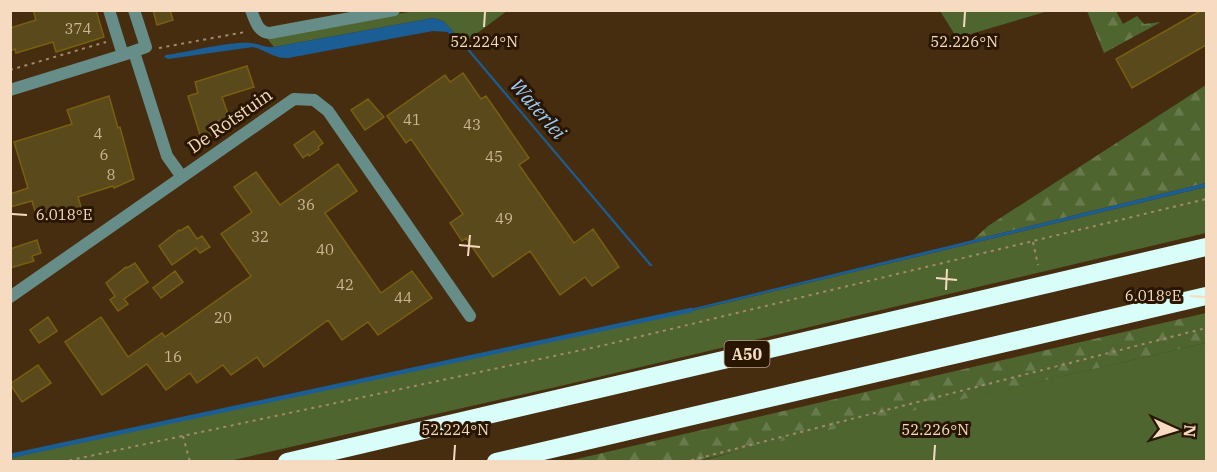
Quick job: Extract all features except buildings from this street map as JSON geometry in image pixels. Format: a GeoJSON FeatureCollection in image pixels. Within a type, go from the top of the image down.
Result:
{"type":"FeatureCollection","features":[{"type":"Feature","properties":{"kind":"highway","name":"A50"},"geometry":{"type":"LineString","coordinates":[[287,462],[1206,247]]}},
{"type":"Feature","properties":{"kind":"highway"},"geometry":{"type":"LineString","coordinates":[[496,462],[1206,296]]}},
{"type":"Feature","properties":{"kind":"street"},"geometry":{"type":"LineString","coordinates":[[109,10],[118,38],[134,51]]}},
{"type":"Feature","properties":{"kind":"street"},"geometry":{"type":"LineString","coordinates":[[134,10],[134,51],[167,156],[182,177]]}},
{"type":"Feature","properties":{"kind":"street"},"geometry":{"type":"LineString","coordinates":[[251,10],[259,29],[264,33],[394,10]]}},
{"type":"Feature","properties":{"kind":"street"},"geometry":{"type":"LineString","coordinates":[[10,90],[134,51]]}},
{"type":"Feature","properties":{"kind":"street","name":"De Rotstuin"},"geometry":{"type":"LineString","coordinates":[[10,297],[294,99],[314,100],[328,111],[470,316]]}},
{"type":"Feature","properties":{"kind":"path"},"geometry":{"type":"LineString","coordinates":[[134,51],[259,29]]}},
{"type":"Feature","properties":{"kind":"path"},"geometry":{"type":"LineString","coordinates":[[10,70],[118,38]]}},
{"type":"Feature","properties":{"kind":"path"},"geometry":{"type":"LineString","coordinates":[[62,462],[605,345],[1206,199]]}},
{"type":"Feature","properties":{"kind":"path"},"geometry":{"type":"LineString","coordinates":[[1032,241],[1038,265]]}},
{"type":"Feature","properties":{"kind":"path"},"geometry":{"type":"LineString","coordinates":[[684,462],[1206,328]]}},
{"type":"Feature","properties":{"kind":"path"},"geometry":{"type":"LineString","coordinates":[[183,436],[190,462]]}},
{"type":"Feature","properties":{"kind":"green space"},"geometry":{"type":"Polygon","coordinates":[[[415,11],[507,11],[464,43],[443,21],[433,18],[274,47],[265,36],[415,11]]]}},
{"type":"Feature","properties":{"kind":"green space"},"geometry":{"type":"Polygon","coordinates":[[[940,11],[1048,11],[957,38],[940,11]]]}},
{"type":"Feature","properties":{"kind":"green space"},"geometry":{"type":"Polygon","coordinates":[[[1087,11],[1116,11],[1123,24],[1137,16],[1144,24],[1161,22],[1104,53],[1087,11]]]}},
{"type":"Feature","properties":{"kind":"green space"},"geometry":{"type":"Polygon","coordinates":[[[1206,85],[1206,183],[973,240],[988,226],[1206,85]]]}},
{"type":"Feature","properties":{"kind":"green space"},"geometry":{"type":"Polygon","coordinates":[[[1206,187],[1206,233],[569,384],[229,461],[11,462],[10,458],[686,310],[687,312],[692,311],[1206,187]]]}},
{"type":"Feature","properties":{"kind":"green space"},"geometry":{"type":"Polygon","coordinates":[[[1206,313],[1206,343],[696,461],[568,461],[1206,313]]]}},
{"type":"Feature","properties":{"kind":"green space"},"geometry":{"type":"Polygon","coordinates":[[[1206,343],[1206,461],[696,462],[746,449],[1206,343]]]}},
{"type":"Feature","properties":{"kind":"water"},"geometry":{"type":"Polygon","coordinates":[[[433,18],[443,21],[464,43],[653,266],[650,266],[462,44],[447,32],[433,31],[288,58],[253,47],[168,59],[164,57],[242,43],[274,47],[433,18]]]}},
{"type":"Feature","properties":{"kind":"water"},"geometry":{"type":"Polygon","coordinates":[[[1206,183],[1206,187],[692,311],[687,312],[686,310],[1206,183]]]}},
{"type":"Feature","properties":{"kind":"waterway"},"geometry":{"type":"LineString","coordinates":[[10,456],[691,310]]}},
{"type":"Feature","properties":{"kind":"water label","name":"Waterlei"},"geometry":{"type":"Point","coordinates":[538,109]}}]}
